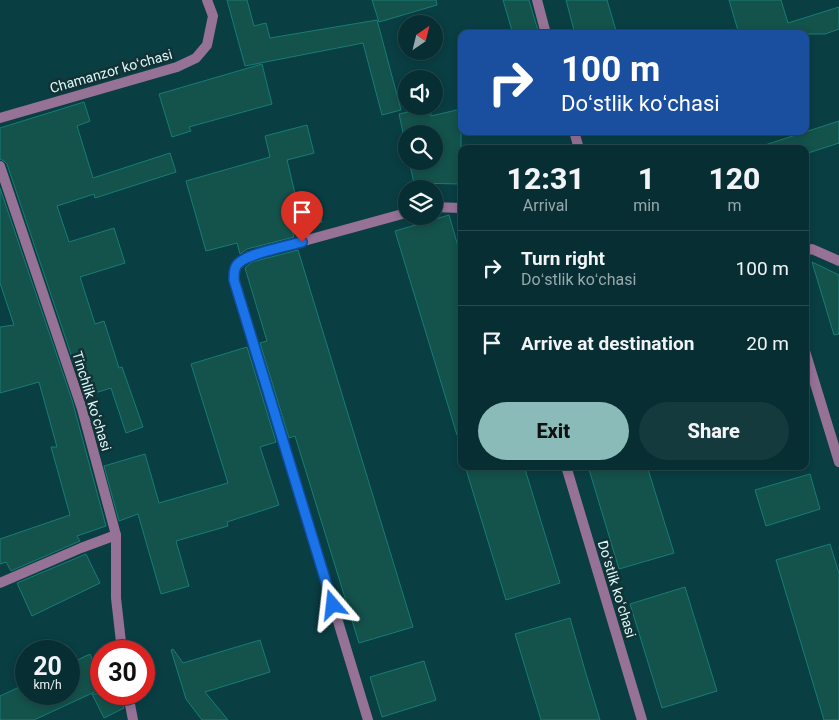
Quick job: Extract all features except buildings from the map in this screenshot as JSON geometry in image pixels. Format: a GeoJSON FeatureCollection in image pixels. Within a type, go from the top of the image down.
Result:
{"type":"FeatureCollection","features":[{"type":"Feature","properties":{"kind":"street","name":"Chamanzor koʻchasi"},"geometry":{"type":"LineString","coordinates":[[0,118],[177,68],[196,58],[207,45],[211,26],[212,16],[207,0]]}},
{"type":"Feature","properties":{"kind":"street"},"geometry":{"type":"LineString","coordinates":[[537,0],[545,30]]}},
{"type":"Feature","properties":{"kind":"street","name":"Tinchlik koʻchasi"},"geometry":{"type":"LineString","coordinates":[[0,166],[82,409],[116,535],[116,598],[121,640]]}},
{"type":"Feature","properties":{"kind":"street"},"geometry":{"type":"LineString","coordinates":[[443,207],[458,208]]}},
{"type":"Feature","properties":{"kind":"street"},"geometry":{"type":"LineString","coordinates":[[368,720],[234,280],[234,270],[239,262],[250,256],[398,215]]}},
{"type":"Feature","properties":{"kind":"street"},"geometry":{"type":"LineString","coordinates":[[809,250],[812,249],[839,261]]}},
{"type":"Feature","properties":{"kind":"street"},"geometry":{"type":"LineString","coordinates":[[809,364],[839,462]]}},
{"type":"Feature","properties":{"kind":"street","name":"Doʻstlik koʻchasi"},"geometry":{"type":"LineString","coordinates":[[567,470],[642,720]]}},
{"type":"Feature","properties":{"kind":"street"},"geometry":{"type":"LineString","coordinates":[[0,583],[116,535]]}},
{"type":"Feature","properties":{"kind":"street"},"geometry":{"type":"LineString","coordinates":[[130,705],[132,720]]}},
{"type":"Feature","properties":{"kind":"route"},"geometry":{"type":"LineString","coordinates":[[302,242],[250,256],[239,262],[234,270],[234,280],[333,605]]}}]}
